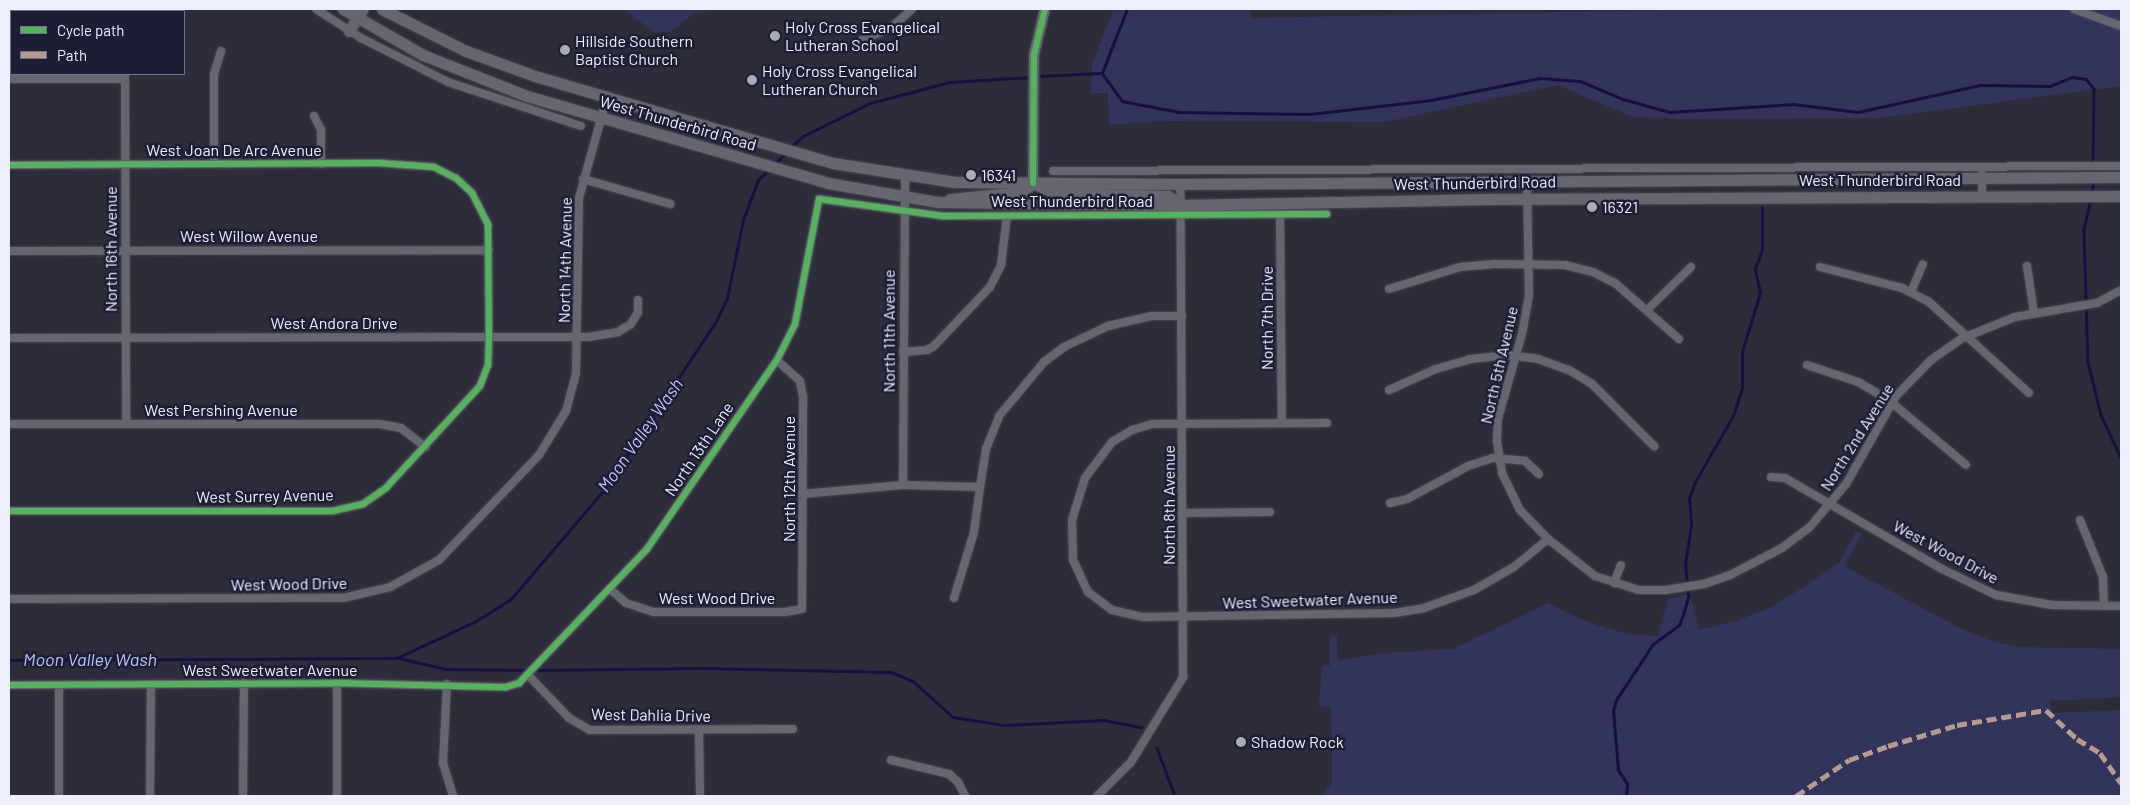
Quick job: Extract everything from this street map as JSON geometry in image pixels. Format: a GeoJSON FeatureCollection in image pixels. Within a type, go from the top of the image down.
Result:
{"type":"FeatureCollection","features":[{"type":"Feature","properties":{"kind":"main road","name":"West Thunderbird Road"},"geometry":{"type":"LineString","coordinates":[[343,9],[360,13],[398,43],[458,71],[561,106],[782,170],[902,198],[938,202],[1181,209],[1487,198],[2121,196]]}},
{"type":"Feature","properties":{"kind":"main road","name":"West Thunderbird Road"},"geometry":{"type":"LineString","coordinates":[[382,9],[490,61],[607,97],[833,163],[905,177],[955,182],[1180,184],[1748,179],[1982,172],[2121,177]]}},
{"type":"Feature","properties":{"kind":"main road"},"geometry":{"type":"LineString","coordinates":[[349,31],[360,13]]}},
{"type":"Feature","properties":{"kind":"main road"},"geometry":{"type":"LineString","coordinates":[[732,155],[738,134]]}},
{"type":"Feature","properties":{"kind":"main road"},"geometry":{"type":"LineString","coordinates":[[1748,179],[1748,197]]}},
{"type":"Feature","properties":{"kind":"main road"},"geometry":{"type":"LineString","coordinates":[[1487,181],[1487,198]]}},
{"type":"Feature","properties":{"kind":"main road"},"geometry":{"type":"LineString","coordinates":[[938,202],[968,195],[1022,192],[1033,183],[1054,193],[1168,196],[1181,209]]}},
{"type":"Feature","properties":{"kind":"street","name":"West Thunderbird Road"},"geometry":{"type":"LineString","coordinates":[[316,9],[349,31],[448,82],[581,126]]}},
{"type":"Feature","properties":{"kind":"street"},"geometry":{"type":"LineString","coordinates":[[862,40],[892,27],[912,9]]}},
{"type":"Feature","properties":{"kind":"street"},"geometry":{"type":"LineString","coordinates":[[1033,183],[1034,56],[1045,9]]}},
{"type":"Feature","properties":{"kind":"street"},"geometry":{"type":"LineString","coordinates":[[2074,9],[2121,26]]}},
{"type":"Feature","properties":{"kind":"street"},"geometry":{"type":"LineString","coordinates":[[214,164],[214,74],[221,51]]}},
{"type":"Feature","properties":{"kind":"street"},"geometry":{"type":"LineString","coordinates":[[9,79],[124,76]]}},
{"type":"Feature","properties":{"kind":"street","name":"North 16th Avenue"},"geometry":{"type":"LineString","coordinates":[[124,76],[126,424]]}},
{"type":"Feature","properties":{"kind":"street","name":"North 14th Avenue"},"geometry":{"type":"LineString","coordinates":[[578,337],[576,224],[583,179],[607,97]]}},
{"type":"Feature","properties":{"kind":"street"},"geometry":{"type":"LineString","coordinates":[[557,119],[561,106]]}},
{"type":"Feature","properties":{"kind":"street"},"geometry":{"type":"LineString","coordinates":[[314,116],[321,130],[321,164]]}},
{"type":"Feature","properties":{"kind":"street","name":"West Joan De Arc Avenue"},"geometry":{"type":"LineString","coordinates":[[9,165],[422,165],[456,178]]}},
{"type":"Feature","properties":{"kind":"street","name":"West Thunderbird Road"},"geometry":{"type":"LineString","coordinates":[[1053,171],[1486,169],[1982,172],[2121,166]]}},
{"type":"Feature","properties":{"kind":"street","name":"West Thunderbird Road"},"geometry":{"type":"LineString","coordinates":[[1486,169],[1487,181]]}},
{"type":"Feature","properties":{"kind":"street","name":"West Thunderbird Road"},"geometry":{"type":"LineString","coordinates":[[1096,171],[1096,183]]}},
{"type":"Feature","properties":{"kind":"street","name":"West Thunderbird Road"},"geometry":{"type":"LineString","coordinates":[[1982,172],[1982,195]]}},
{"type":"Feature","properties":{"kind":"street","name":"North 11th Avenue"},"geometry":{"type":"LineString","coordinates":[[903,485],[902,198],[905,177]]}},
{"type":"Feature","properties":{"kind":"street","name":"West Surrey Avenue"},"geometry":{"type":"LineString","coordinates":[[9,511],[342,509],[372,499],[425,447],[480,386],[488,365],[490,337],[488,225],[481,205],[456,178]]}},
{"type":"Feature","properties":{"kind":"street"},"geometry":{"type":"LineString","coordinates":[[583,179],[670,204]]}},
{"type":"Feature","properties":{"kind":"street","name":"North 5th Avenue"},"geometry":{"type":"LineString","coordinates":[[1528,181],[1529,264],[1527,311],[1498,419],[1498,458],[1506,485],[1520,510],[1548,539]]}},
{"type":"Feature","properties":{"kind":"street","name":"North 8th Avenue"},"geometry":{"type":"LineString","coordinates":[[1097,796],[1131,762],[1183,677],[1183,423],[1180,184]]}},
{"type":"Feature","properties":{"kind":"street","name":"West Thunderbird Road"},"geometry":{"type":"LineString","coordinates":[[819,199],[902,212],[1007,216],[1181,209],[1280,214],[1327,214]]}},
{"type":"Feature","properties":{"kind":"street","name":"North 13th Lane"},"geometry":{"type":"LineString","coordinates":[[530,675],[648,549],[776,360],[795,324],[819,199]]}},
{"type":"Feature","properties":{"kind":"street","name":"North 7th Drive"},"geometry":{"type":"LineString","coordinates":[[1280,214],[1282,422]]}},
{"type":"Feature","properties":{"kind":"street"},"geometry":{"type":"LineString","coordinates":[[903,352],[927,350],[934,346],[990,287],[1001,265],[1007,216]]}},
{"type":"Feature","properties":{"kind":"street","name":"West Willow Avenue"},"geometry":{"type":"LineString","coordinates":[[9,251],[489,250]]}},
{"type":"Feature","properties":{"kind":"street"},"geometry":{"type":"LineString","coordinates":[[1389,289],[1460,267],[1529,264],[1565,265],[1593,272],[1626,290],[1679,338]]}},
{"type":"Feature","properties":{"kind":"street"},"geometry":{"type":"LineString","coordinates":[[1911,292],[1923,264]]}},
{"type":"Feature","properties":{"kind":"street"},"geometry":{"type":"LineString","coordinates":[[2027,266],[2034,313],[2087,306],[2121,290]]}},
{"type":"Feature","properties":{"kind":"street"},"geometry":{"type":"LineString","coordinates":[[1648,309],[1691,267]]}},
{"type":"Feature","properties":{"kind":"street"},"geometry":{"type":"LineString","coordinates":[[1820,267],[1911,292],[1929,302],[1968,335],[2030,393]]}},
{"type":"Feature","properties":{"kind":"street","name":"West Andora Drive"},"geometry":{"type":"LineString","coordinates":[[9,338],[603,336],[630,324],[638,312],[638,300]]}},
{"type":"Feature","properties":{"kind":"street","name":"North 2nd Avenue"},"geometry":{"type":"LineString","coordinates":[[1832,504],[1855,471],[1892,402],[1931,360],[1968,335],[2034,313]]}},
{"type":"Feature","properties":{"kind":"street"},"geometry":{"type":"LineString","coordinates":[[954,598],[974,532],[986,449],[999,416],[1044,362],[1064,347],[1108,326],[1151,316],[1182,316]]}},
{"type":"Feature","properties":{"kind":"street","name":"West Wood Drive"},"geometry":{"type":"LineString","coordinates":[[9,599],[314,599],[362,596],[390,587],[439,560],[547,444],[572,393],[576,374],[578,337]]}},
{"type":"Feature","properties":{"kind":"street"},"geometry":{"type":"LineString","coordinates":[[1389,390],[1453,363],[1483,357],[1515,356],[1551,362],[1592,384],[1654,446]]}},
{"type":"Feature","properties":{"kind":"street","name":"North 12th Avenue"},"geometry":{"type":"LineString","coordinates":[[776,360],[790,369],[802,388],[802,609]]}},
{"type":"Feature","properties":{"kind":"street"},"geometry":{"type":"LineString","coordinates":[[1807,365],[1858,382],[1892,402],[1966,465]]}},
{"type":"Feature","properties":{"kind":"street"},"geometry":{"type":"LineString","coordinates":[[1183,423],[1326,423]]}},
{"type":"Feature","properties":{"kind":"street","name":"West Sweetwater Avenue"},"geometry":{"type":"LineString","coordinates":[[1183,423],[1152,424],[1132,430],[1112,442],[1085,478],[1072,520],[1071,543],[1078,577],[1099,602],[1128,615],[1184,618],[1371,615],[1424,608],[1489,582],[1548,539]]}},
{"type":"Feature","properties":{"kind":"street","name":"West Pershing Avenue"},"geometry":{"type":"LineString","coordinates":[[9,424],[390,424],[410,433],[425,447]]}},
{"type":"Feature","properties":{"kind":"street"},"geometry":{"type":"LineString","coordinates":[[1390,503],[1407,499],[1476,462],[1498,458],[1524,461],[1539,474]]}},
{"type":"Feature","properties":{"kind":"street","name":"West Wood Drive"},"geometry":{"type":"LineString","coordinates":[[1772,477],[1785,478],[1942,569],[1996,595],[2052,605],[2121,606]]}},
{"type":"Feature","properties":{"kind":"street"},"geometry":{"type":"LineString","coordinates":[[802,494],[903,485],[980,487]]}},
{"type":"Feature","properties":{"kind":"street"},"geometry":{"type":"LineString","coordinates":[[1548,539],[1586,570],[1614,583],[1639,590],[1687,588],[1730,575],[1782,548],[1832,504]]}},
{"type":"Feature","properties":{"kind":"street"},"geometry":{"type":"LineString","coordinates":[[1183,513],[1270,512]]}},
{"type":"Feature","properties":{"kind":"street"},"geometry":{"type":"LineString","coordinates":[[2080,520],[2103,577],[2104,606]]}},
{"type":"Feature","properties":{"kind":"street"},"geometry":{"type":"LineString","coordinates":[[1614,583],[1621,564]]}},
{"type":"Feature","properties":{"kind":"street","name":"West Wood Drive"},"geometry":{"type":"LineString","coordinates":[[610,589],[626,603],[654,612],[785,612],[802,609]]}},
{"type":"Feature","properties":{"kind":"street","name":"West Sweetwater Avenue"},"geometry":{"type":"LineString","coordinates":[[9,685],[337,683],[447,684],[506,687],[530,675]]}},
{"type":"Feature","properties":{"kind":"street","name":"West Dahlia Drive"},"geometry":{"type":"LineString","coordinates":[[530,675],[570,718],[590,730],[793,729]]}},
{"type":"Feature","properties":{"kind":"street"},"geometry":{"type":"LineString","coordinates":[[243,793],[244,683]]}},
{"type":"Feature","properties":{"kind":"street"},"geometry":{"type":"LineString","coordinates":[[337,683],[337,796]]}},
{"type":"Feature","properties":{"kind":"street"},"geometry":{"type":"LineString","coordinates":[[150,796],[151,684]]}},
{"type":"Feature","properties":{"kind":"street"},"geometry":{"type":"LineString","coordinates":[[447,684],[443,763],[453,796]]}},
{"type":"Feature","properties":{"kind":"street"},"geometry":{"type":"LineString","coordinates":[[59,685],[59,796]]}},
{"type":"Feature","properties":{"kind":"street"},"geometry":{"type":"LineString","coordinates":[[699,730],[700,796]]}},
{"type":"Feature","properties":{"kind":"street"},"geometry":{"type":"LineString","coordinates":[[891,760],[949,774],[958,782],[965,796]]}},
{"type":"Feature","properties":{"kind":"shaded area"},"geometry":{"type":"Polygon","coordinates":[[[623,9],[724,9],[693,14],[670,32],[654,32],[623,9]]]}},
{"type":"Feature","properties":{"kind":"shaded area"},"geometry":{"type":"Polygon","coordinates":[[[1114,9],[1250,9],[1250,18],[1725,9],[2121,9],[2121,86],[1879,118],[1681,119],[1633,117],[1558,85],[1384,122],[1165,121],[1109,125],[1108,93],[1091,93],[1092,64],[1114,9]]]}},
{"type":"Feature","properties":{"kind":"shaded area"},"geometry":{"type":"Polygon","coordinates":[[[1856,532],[1862,534],[1844,566],[1961,629],[1992,641],[2022,647],[2121,649],[2121,697],[2049,701],[2053,713],[2121,710],[2121,796],[1321,796],[1332,783],[1331,707],[1319,706],[1322,666],[1330,666],[1330,635],[1337,636],[1338,661],[1383,653],[1453,649],[1548,603],[1587,622],[1626,634],[1658,636],[1668,599],[1690,594],[1699,630],[1736,621],[1769,608],[1801,589],[1839,563],[1856,532]]]}},
{"type":"Feature","properties":{"kind":"waterway","name":"Moon Valley Wash"},"geometry":{"type":"LineString","coordinates":[[1038,76],[1102,73],[1127,9]]}},
{"type":"Feature","properties":{"kind":"waterway"},"geometry":{"type":"LineString","coordinates":[[1102,73],[1122,101],[1179,112],[1310,114],[1431,100],[1540,78],[1580,81],[1623,99],[1670,112],[1794,104],[1858,112],[1981,85],[2050,86],[2072,77],[2086,79],[2094,89],[2093,174]]}},
{"type":"Feature","properties":{"kind":"waterway","name":"Moon Valley Wash"},"geometry":{"type":"LineString","coordinates":[[792,146],[803,136],[870,103],[950,82],[1032,77]]}},
{"type":"Feature","properties":{"kind":"waterway","name":"Moon Valley Wash"},"geometry":{"type":"LineString","coordinates":[[774,164],[785,154]]}},
{"type":"Feature","properties":{"kind":"waterway","name":"Moon Valley Wash"},"geometry":{"type":"LineString","coordinates":[[9,660],[397,658],[476,621],[510,600],[603,491],[715,323],[727,298],[743,220],[758,180],[769,169]]}},
{"type":"Feature","properties":{"kind":"waterway"},"geometry":{"type":"LineString","coordinates":[[2092,193],[2093,182]]}},
{"type":"Feature","properties":{"kind":"waterway"},"geometry":{"type":"LineString","coordinates":[[2091,199],[2084,230],[2088,362],[2101,415],[2121,458]]}},
{"type":"Feature","properties":{"kind":"waterway"},"geometry":{"type":"LineString","coordinates":[[1626,796],[1627,784],[1618,770],[1613,711],[1616,700],[1653,644],[1679,625],[1683,615],[1688,597],[1685,565],[1691,525],[1689,499],[1695,482],[1733,416],[1742,388],[1742,352],[1760,293],[1755,269],[1762,250],[1762,208]]}},
{"type":"Feature","properties":{"kind":"waterway"},"geometry":{"type":"LineString","coordinates":[[399,658],[446,669],[530,670]]}},
{"type":"Feature","properties":{"kind":"waterway"},"geometry":{"type":"LineString","coordinates":[[535,670],[702,668],[891,672],[914,682],[953,717],[1004,725],[1104,720],[1141,727]]}},
{"type":"Feature","properties":{"kind":"waterway"},"geometry":{"type":"LineString","coordinates":[[1157,748],[1175,796]]}},
{"type":"Feature","properties":{"kind":"marked path"},"geometry":{"type":"LineString","coordinates":[[1796,796],[1849,760],[1888,746],[1957,725],[2046,710],[2077,739],[2100,753],[2121,783]]}},
{"type":"Feature","properties":{"kind":"cycle path"},"geometry":{"type":"LineString","coordinates":[[1033,183],[1034,55],[1045,9]]}},
{"type":"Feature","properties":{"kind":"cycle path"},"geometry":{"type":"LineString","coordinates":[[9,165],[379,163],[434,167],[456,178],[472,193],[488,225],[489,337],[488,365],[480,386],[386,488],[363,504],[333,511],[9,511]]}},
{"type":"Feature","properties":{"kind":"cycle path"},"geometry":{"type":"LineString","coordinates":[[9,685],[337,683],[506,687],[519,683],[647,549],[777,360],[795,324],[819,199],[943,216],[1327,214]]}},
{"type":"Feature","properties":{"kind":"place","name":"Holy Cross Evangelical Lutheran School"},"geometry":{"type":"Point","coordinates":[775,36]}},
{"type":"Feature","properties":{"kind":"place","name":"Hillside Southern Baptist Church"},"geometry":{"type":"Point","coordinates":[565,50]}},
{"type":"Feature","properties":{"kind":"place","name":"Holy Cross Evangelical Lutheran Church"},"geometry":{"type":"Point","coordinates":[752,80]}},
{"type":"Feature","properties":{"kind":"place","name":"16341"},"geometry":{"type":"Point","coordinates":[971,175]}},
{"type":"Feature","properties":{"kind":"place","name":"16321"},"geometry":{"type":"Point","coordinates":[1592,207]}},
{"type":"Feature","properties":{"kind":"place","name":"Shadow Rock"},"geometry":{"type":"Point","coordinates":[1241,742]}}]}
